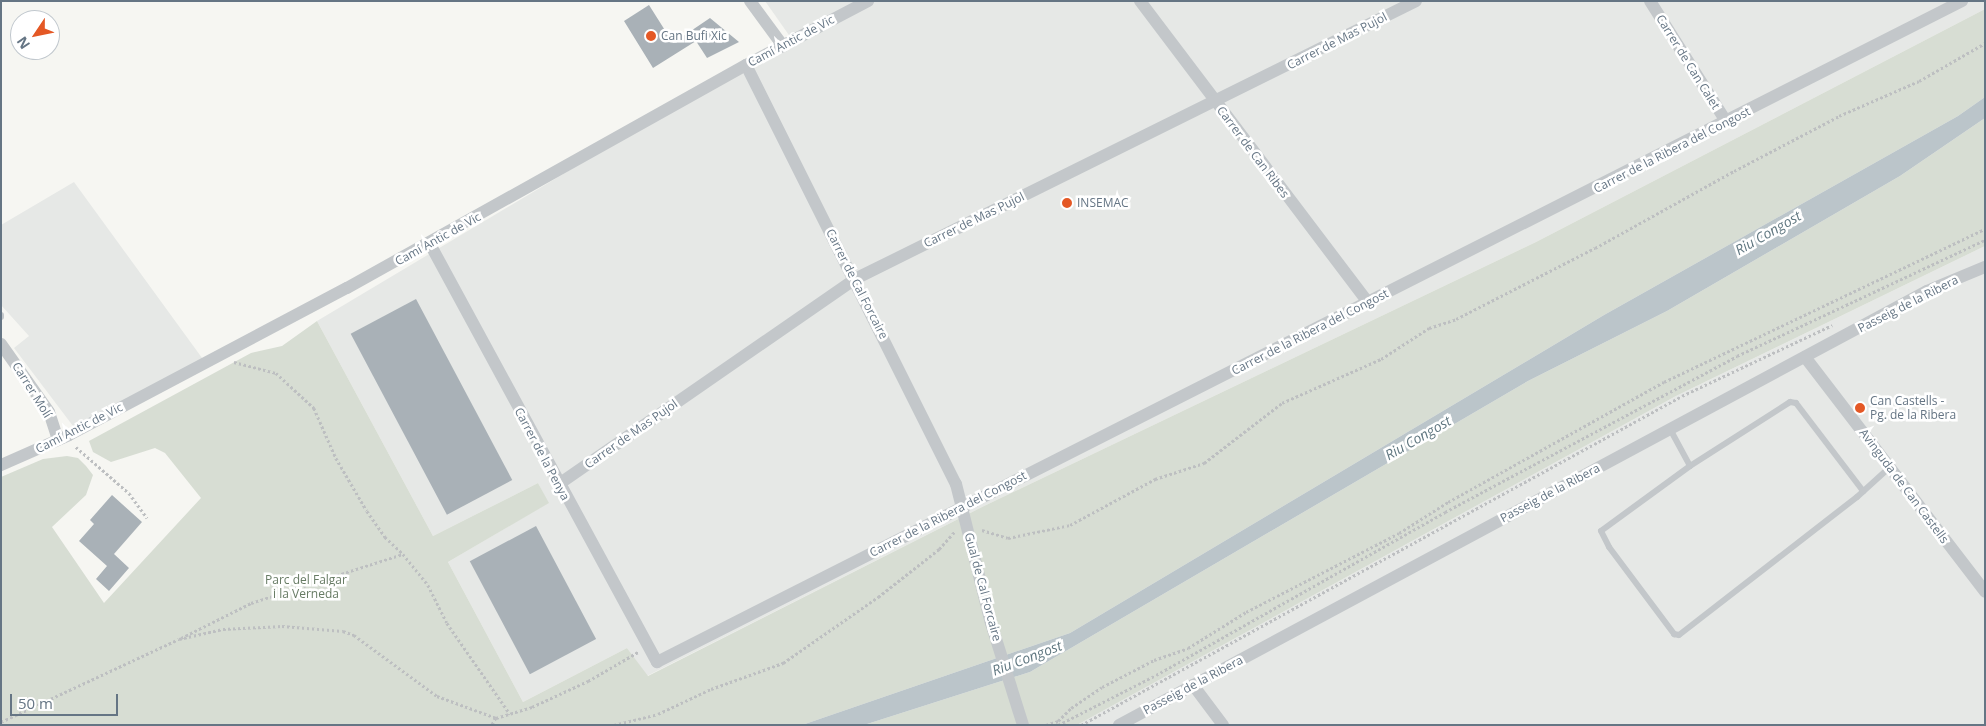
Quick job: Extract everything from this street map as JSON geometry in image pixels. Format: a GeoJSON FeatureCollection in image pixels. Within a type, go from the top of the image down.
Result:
{"type":"FeatureCollection","features":[{"type":"Feature","properties":{"kind":"street"},"geometry":{"type":"LineString","coordinates":[[750,1],[783,46]]}},
{"type":"Feature","properties":{"kind":"street","name":"Camí Antic de Vic"},"geometry":{"type":"LineString","coordinates":[[1,465],[63,438],[430,244],[746,65],[868,1]]}},
{"type":"Feature","properties":{"kind":"street","name":"Carrer de Can Ribes"},"geometry":{"type":"LineString","coordinates":[[1140,1],[1368,303]]}},
{"type":"Feature","properties":{"kind":"street","name":"Carrer de Mas Pujol"},"geometry":{"type":"LineString","coordinates":[[559,484],[855,279],[1416,1]]}},
{"type":"Feature","properties":{"kind":"street","name":"Carrer de Can Calet"},"geometry":{"type":"LineString","coordinates":[[1650,1],[1727,123]]}},
{"type":"Feature","properties":{"kind":"street","name":"Carrer de la Ribera del Congost"},"geometry":{"type":"LineString","coordinates":[[657,662],[962,506],[1727,123],[1962,1]]}},
{"type":"Feature","properties":{"kind":"street","name":"Carrer de Cal Forcaire"},"geometry":{"type":"LineString","coordinates":[[746,65],[855,279],[956,484],[962,506]]}},
{"type":"Feature","properties":{"kind":"street","name":"Carrer de la Penya"},"geometry":{"type":"LineString","coordinates":[[430,244],[657,662]]}},
{"type":"Feature","properties":{"kind":"street","name":"Passeig de la Ribera"},"geometry":{"type":"LineString","coordinates":[[1118,725],[1927,291],[1985,267]]}},
{"type":"Feature","properties":{"kind":"street","name":"Carrer Molí"},"geometry":{"type":"LineString","coordinates":[[1,344],[49,412],[63,438]]}},
{"type":"Feature","properties":{"kind":"street","name":"Avinguda de Can Castells"},"geometry":{"type":"LineString","coordinates":[[1805,357],[1985,592]]}},
{"type":"Feature","properties":{"kind":"street","name":"Gual de Cal Forcaire"},"geometry":{"type":"LineString","coordinates":[[962,506],[991,623],[1023,725]]}},
{"type":"Feature","properties":{"kind":"street"},"geometry":{"type":"LineString","coordinates":[[1193,685],[1223,725]]}},
{"type":"Feature","properties":{"kind":"lane"},"geometry":{"type":"LineString","coordinates":[[1863,491],[1796,403],[1790,402],[1690,466],[1601,531],[1609,547],[1674,634],[1679,635],[1863,491],[1890,468]]}},
{"type":"Feature","properties":{"kind":"lane"},"geometry":{"type":"LineString","coordinates":[[1670,429],[1690,466]]}},
{"type":"Feature","properties":{"kind":"path"},"geometry":{"type":"LineString","coordinates":[[614,725],[658,714],[711,689],[783,663],[878,598],[939,549],[965,521],[1000,538],[1070,525],[1155,479],[1204,463],[1282,403],[1381,359],[1429,328],[1456,319],[1595,248],[1734,171],[1839,116],[1920,81],[1985,43]]}},
{"type":"Feature","properties":{"kind":"path"},"geometry":{"type":"LineString","coordinates":[[1046,725],[1058,721],[1071,708],[1102,688],[1154,660],[1188,648],[1253,608],[1399,534],[1448,502],[1664,382],[1985,229]]}},
{"type":"Feature","properties":{"kind":"path"},"geometry":{"type":"LineString","coordinates":[[1058,725],[1156,675],[1445,512],[1737,356],[1985,240]]}},
{"type":"Feature","properties":{"kind":"path"},"geometry":{"type":"LineString","coordinates":[[1082,725],[1682,396],[1833,325]]}},
{"type":"Feature","properties":{"kind":"path"},"geometry":{"type":"LineString","coordinates":[[216,356],[276,373],[314,408],[336,458],[367,511],[385,537],[403,554],[428,585],[447,623],[510,714]]}},
{"type":"Feature","properties":{"kind":"path"},"geometry":{"type":"LineString","coordinates":[[63,438],[75,446],[129,493],[148,518]]}},
{"type":"Feature","properties":{"kind":"path"},"geometry":{"type":"LineString","coordinates":[[1,722],[179,639],[250,603],[403,554]]}},
{"type":"Feature","properties":{"kind":"path"},"geometry":{"type":"LineString","coordinates":[[179,639],[250,626],[343,631],[354,635],[437,696],[496,718],[510,714],[588,681],[648,646]]}},
{"type":"Feature","properties":{"kind":"path"},"geometry":{"type":"LineString","coordinates":[[492,725],[496,718]]}},
{"type":"Feature","properties":{"kind":"shaded area"},"geometry":{"type":"Polygon","coordinates":[[[765,1],[1985,1],[1985,9],[1536,242],[984,506],[647,676],[627,648],[523,702],[448,562],[548,503],[538,483],[433,536],[317,321],[791,38],[765,1]]]}},
{"type":"Feature","properties":{"kind":"shaded area"},"geometry":{"type":"Polygon","coordinates":[[[74,182],[205,362],[73,426],[14,348],[29,336],[1,305],[1,225],[74,182]]]}},
{"type":"Feature","properties":{"kind":"shaded area"},"geometry":{"type":"Polygon","coordinates":[[[1985,246],[1985,725],[1077,725],[1676,396],[1985,246]]]}},
{"type":"Feature","properties":{"kind":"green space","name":"Parc del Falgar i la Verneda"},"geometry":{"type":"Polygon","coordinates":[[[1985,9],[1985,97],[1958,116],[1604,315],[1070,633],[802,725],[1,725],[1,477],[43,459],[67,456],[78,458],[86,466],[93,475],[86,495],[52,527],[104,603],[201,498],[165,453],[155,448],[111,462],[93,452],[89,441],[251,353],[282,346],[317,321],[433,536],[538,483],[549,503],[448,562],[523,702],[627,648],[648,676],[984,506],[1536,242],[1985,9]]]}},
{"type":"Feature","properties":{"kind":"green space"},"geometry":{"type":"Polygon","coordinates":[[[1985,118],[1985,246],[1676,396],[1077,725],[864,725],[1030,672],[1528,381],[1667,311],[1900,176],[1985,118]]]}},
{"type":"Feature","properties":{"kind":"water","name":"Riu Congost"},"geometry":{"type":"Polygon","coordinates":[[[1985,97],[1985,118],[1900,176],[1667,311],[1528,381],[1030,672],[864,725],[802,725],[1070,633],[1604,315],[1958,116],[1985,97]]]}},
{"type":"Feature","properties":{"kind":"building"},"geometry":{"type":"Polygon","coordinates":[[[649,5],[673,43],[710,18],[739,42],[707,58],[696,41],[653,68],[624,21],[649,5]]]}},
{"type":"Feature","properties":{"kind":"building"},"geometry":{"type":"Polygon","coordinates":[[[416,299],[512,480],[447,515],[351,334],[416,299]]]}},
{"type":"Feature","properties":{"kind":"building"},"geometry":{"type":"Polygon","coordinates":[[[112,495],[142,522],[114,554],[129,568],[109,591],[96,579],[107,566],[79,541],[94,524],[90,520],[112,495]]]}},
{"type":"Feature","properties":{"kind":"building"},"geometry":{"type":"Polygon","coordinates":[[[536,526],[596,639],[530,674],[470,561],[536,526]]]}},
{"type":"Feature","properties":{"kind":"place","name":"Can Bufi Xic"},"geometry":{"type":"Point","coordinates":[651,36]}},
{"type":"Feature","properties":{"kind":"place","name":"INSEMAC"},"geometry":{"type":"Point","coordinates":[1067,203]}},
{"type":"Feature","properties":{"kind":"place","name":"Can Castells - Pg. de la Ribera"},"geometry":{"type":"Point","coordinates":[1860,408]}}]}
